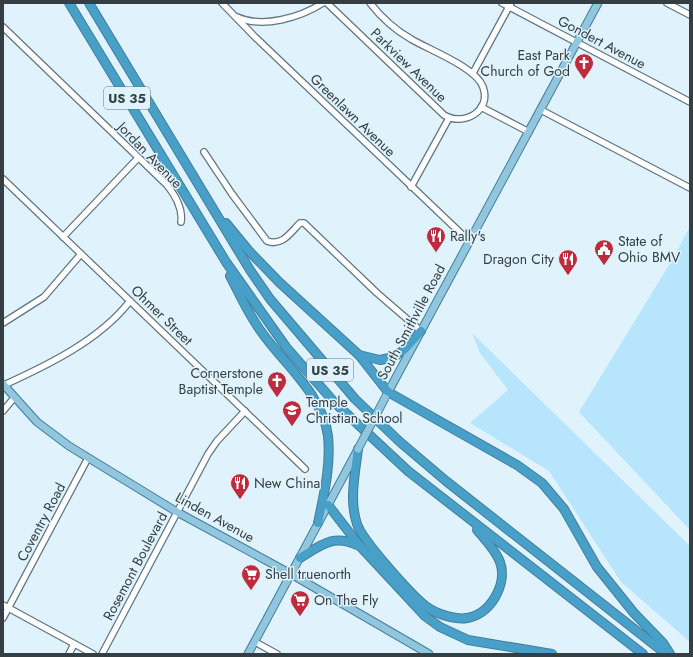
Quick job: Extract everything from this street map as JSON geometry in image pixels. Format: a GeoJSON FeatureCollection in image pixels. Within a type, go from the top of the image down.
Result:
{"type":"FeatureCollection","features":[{"type":"Feature","properties":{"kind":"highway","name":"US 35"},"geometry":{"type":"LineString","coordinates":[[69,3],[204,228],[286,347],[334,402],[408,471],[642,654]]}},
{"type":"Feature","properties":{"kind":"highway","name":"US 35"},"geometry":{"type":"LineString","coordinates":[[89,3],[209,203],[270,299],[355,398],[400,442],[446,481],[666,654]]}},
{"type":"Feature","properties":{"kind":"highway"},"geometry":{"type":"LineString","coordinates":[[209,203],[249,251],[278,282],[359,356],[386,395],[517,464],[542,484],[564,509],[597,567],[634,613],[663,643],[670,654]]}},
{"type":"Feature","properties":{"kind":"highway"},"geometry":{"type":"LineString","coordinates":[[204,228],[258,327],[310,392],[323,417],[328,435],[329,463],[318,523]]}},
{"type":"Feature","properties":{"kind":"highway"},"geometry":{"type":"LineString","coordinates":[[359,356],[380,360],[394,357],[405,349],[421,332]]}},
{"type":"Feature","properties":{"kind":"highway"},"geometry":{"type":"LineString","coordinates":[[358,449],[353,506],[357,526],[400,581],[427,608],[442,615],[466,619],[483,613],[497,592],[502,575],[500,562],[486,540],[460,512]]}},
{"type":"Feature","properties":{"kind":"highway"},"geometry":{"type":"LineString","coordinates":[[328,505],[359,545],[425,616],[440,627],[468,640],[552,654]]}},
{"type":"Feature","properties":{"kind":"highway"},"geometry":{"type":"LineString","coordinates":[[300,558],[330,541],[344,539],[359,545]]}},
{"type":"Feature","properties":{"kind":"main road","name":"South Smithville Road"},"geometry":{"type":"LineString","coordinates":[[248,654],[598,3]]}},
{"type":"Feature","properties":{"kind":"main road","name":"Linden Avenue"},"geometry":{"type":"LineString","coordinates":[[3,385],[42,426],[88,458],[177,512],[291,574],[428,654]]}},
{"type":"Feature","properties":{"kind":"street","name":"Greenlawn Avenue"},"geometry":{"type":"LineString","coordinates":[[222,3],[411,187],[470,242]]}},
{"type":"Feature","properties":{"kind":"street"},"geometry":{"type":"LineString","coordinates":[[235,16],[248,21],[276,21],[296,16],[323,3]]}},
{"type":"Feature","properties":{"kind":"street","name":"Parkview Avenue"},"geometry":{"type":"LineString","coordinates":[[327,3],[438,110],[449,118],[457,120],[469,118],[481,107]]}},
{"type":"Feature","properties":{"kind":"street"},"geometry":{"type":"LineString","coordinates":[[370,3],[379,14],[400,32],[473,73],[483,86],[484,96],[481,107],[529,132]]}},
{"type":"Feature","properties":{"kind":"street","name":"Gondert Avenue"},"geometry":{"type":"LineString","coordinates":[[502,3],[510,5],[576,42],[690,102]]}},
{"type":"Feature","properties":{"kind":"street"},"geometry":{"type":"LineString","coordinates":[[667,3],[690,15]]}},
{"type":"Feature","properties":{"kind":"street"},"geometry":{"type":"LineString","coordinates":[[473,73],[510,5]]}},
{"type":"Feature","properties":{"kind":"street","name":"Jordan Avenue"},"geometry":{"type":"LineString","coordinates":[[3,27],[171,190],[181,211],[181,222]]}},
{"type":"Feature","properties":{"kind":"street"},"geometry":{"type":"LineString","coordinates":[[541,110],[690,188]]}},
{"type":"Feature","properties":{"kind":"street"},"geometry":{"type":"LineString","coordinates":[[411,187],[449,118]]}},
{"type":"Feature","properties":{"kind":"street"},"geometry":{"type":"LineString","coordinates":[[204,152],[232,194],[267,240],[272,242],[282,241],[303,222],[377,293],[421,332]]}},
{"type":"Feature","properties":{"kind":"street"},"geometry":{"type":"LineString","coordinates":[[63,237],[138,158]]}},
{"type":"Feature","properties":{"kind":"street","name":"Ohmer Street"},"geometry":{"type":"LineString","coordinates":[[3,179],[305,469]]}},
{"type":"Feature","properties":{"kind":"street"},"geometry":{"type":"LineString","coordinates":[[3,323],[44,297],[81,254]]}},
{"type":"Feature","properties":{"kind":"street"},"geometry":{"type":"LineString","coordinates":[[3,385],[48,365],[100,332],[130,301]]}},
{"type":"Feature","properties":{"kind":"street"},"geometry":{"type":"LineString","coordinates":[[3,411],[14,398]]}},
{"type":"Feature","properties":{"kind":"street","name":"Rosemont Boulevard"},"geometry":{"type":"LineString","coordinates":[[102,654],[212,448],[245,412]]}},
{"type":"Feature","properties":{"kind":"street","name":"Coventry Road"},"geometry":{"type":"LineString","coordinates":[[3,618],[6,606],[88,458]]}},
{"type":"Feature","properties":{"kind":"street"},"geometry":{"type":"LineString","coordinates":[[6,606],[93,654]]}},
{"type":"Feature","properties":{"kind":"street"},"geometry":{"type":"LineString","coordinates":[[255,642],[276,654]]}},
{"type":"Feature","properties":{"kind":"street"},"geometry":{"type":"LineString","coordinates":[[69,654],[74,644]]}},
{"type":"Feature","properties":{"kind":"shaded area"},"geometry":{"type":"Polygon","coordinates":[[[690,226],[690,530],[579,412],[674,257],[690,226]]]}},
{"type":"Feature","properties":{"kind":"shaded area"},"geometry":{"type":"Polygon","coordinates":[[[472,333],[690,546],[690,642],[621,582],[549,471],[470,423],[508,390],[480,353],[472,333]]]}},
{"type":"Feature","properties":{"kind":"place","name":"East Park Church of God"},"geometry":{"type":"Point","coordinates":[584,80]}},
{"type":"Feature","properties":{"kind":"place","name":"Rally's"},"geometry":{"type":"Point","coordinates":[436,253]}},
{"type":"Feature","properties":{"kind":"place","name":"State of Ohio BMV"},"geometry":{"type":"Point","coordinates":[604,266]}},
{"type":"Feature","properties":{"kind":"place","name":"Dragon City"},"geometry":{"type":"Point","coordinates":[568,276]}},
{"type":"Feature","properties":{"kind":"place","name":"Cornerstone Baptist Temple"},"geometry":{"type":"Point","coordinates":[277,398]}},
{"type":"Feature","properties":{"kind":"place","name":"Temple Christian School"},"geometry":{"type":"Point","coordinates":[292,427]}},
{"type":"Feature","properties":{"kind":"place","name":"New China"},"geometry":{"type":"Point","coordinates":[240,500]}},
{"type":"Feature","properties":{"kind":"place","name":"Shell truenorth"},"geometry":{"type":"Point","coordinates":[251,591]}},
{"type":"Feature","properties":{"kind":"place","name":"On The Fly"},"geometry":{"type":"Point","coordinates":[300,617]}}]}
